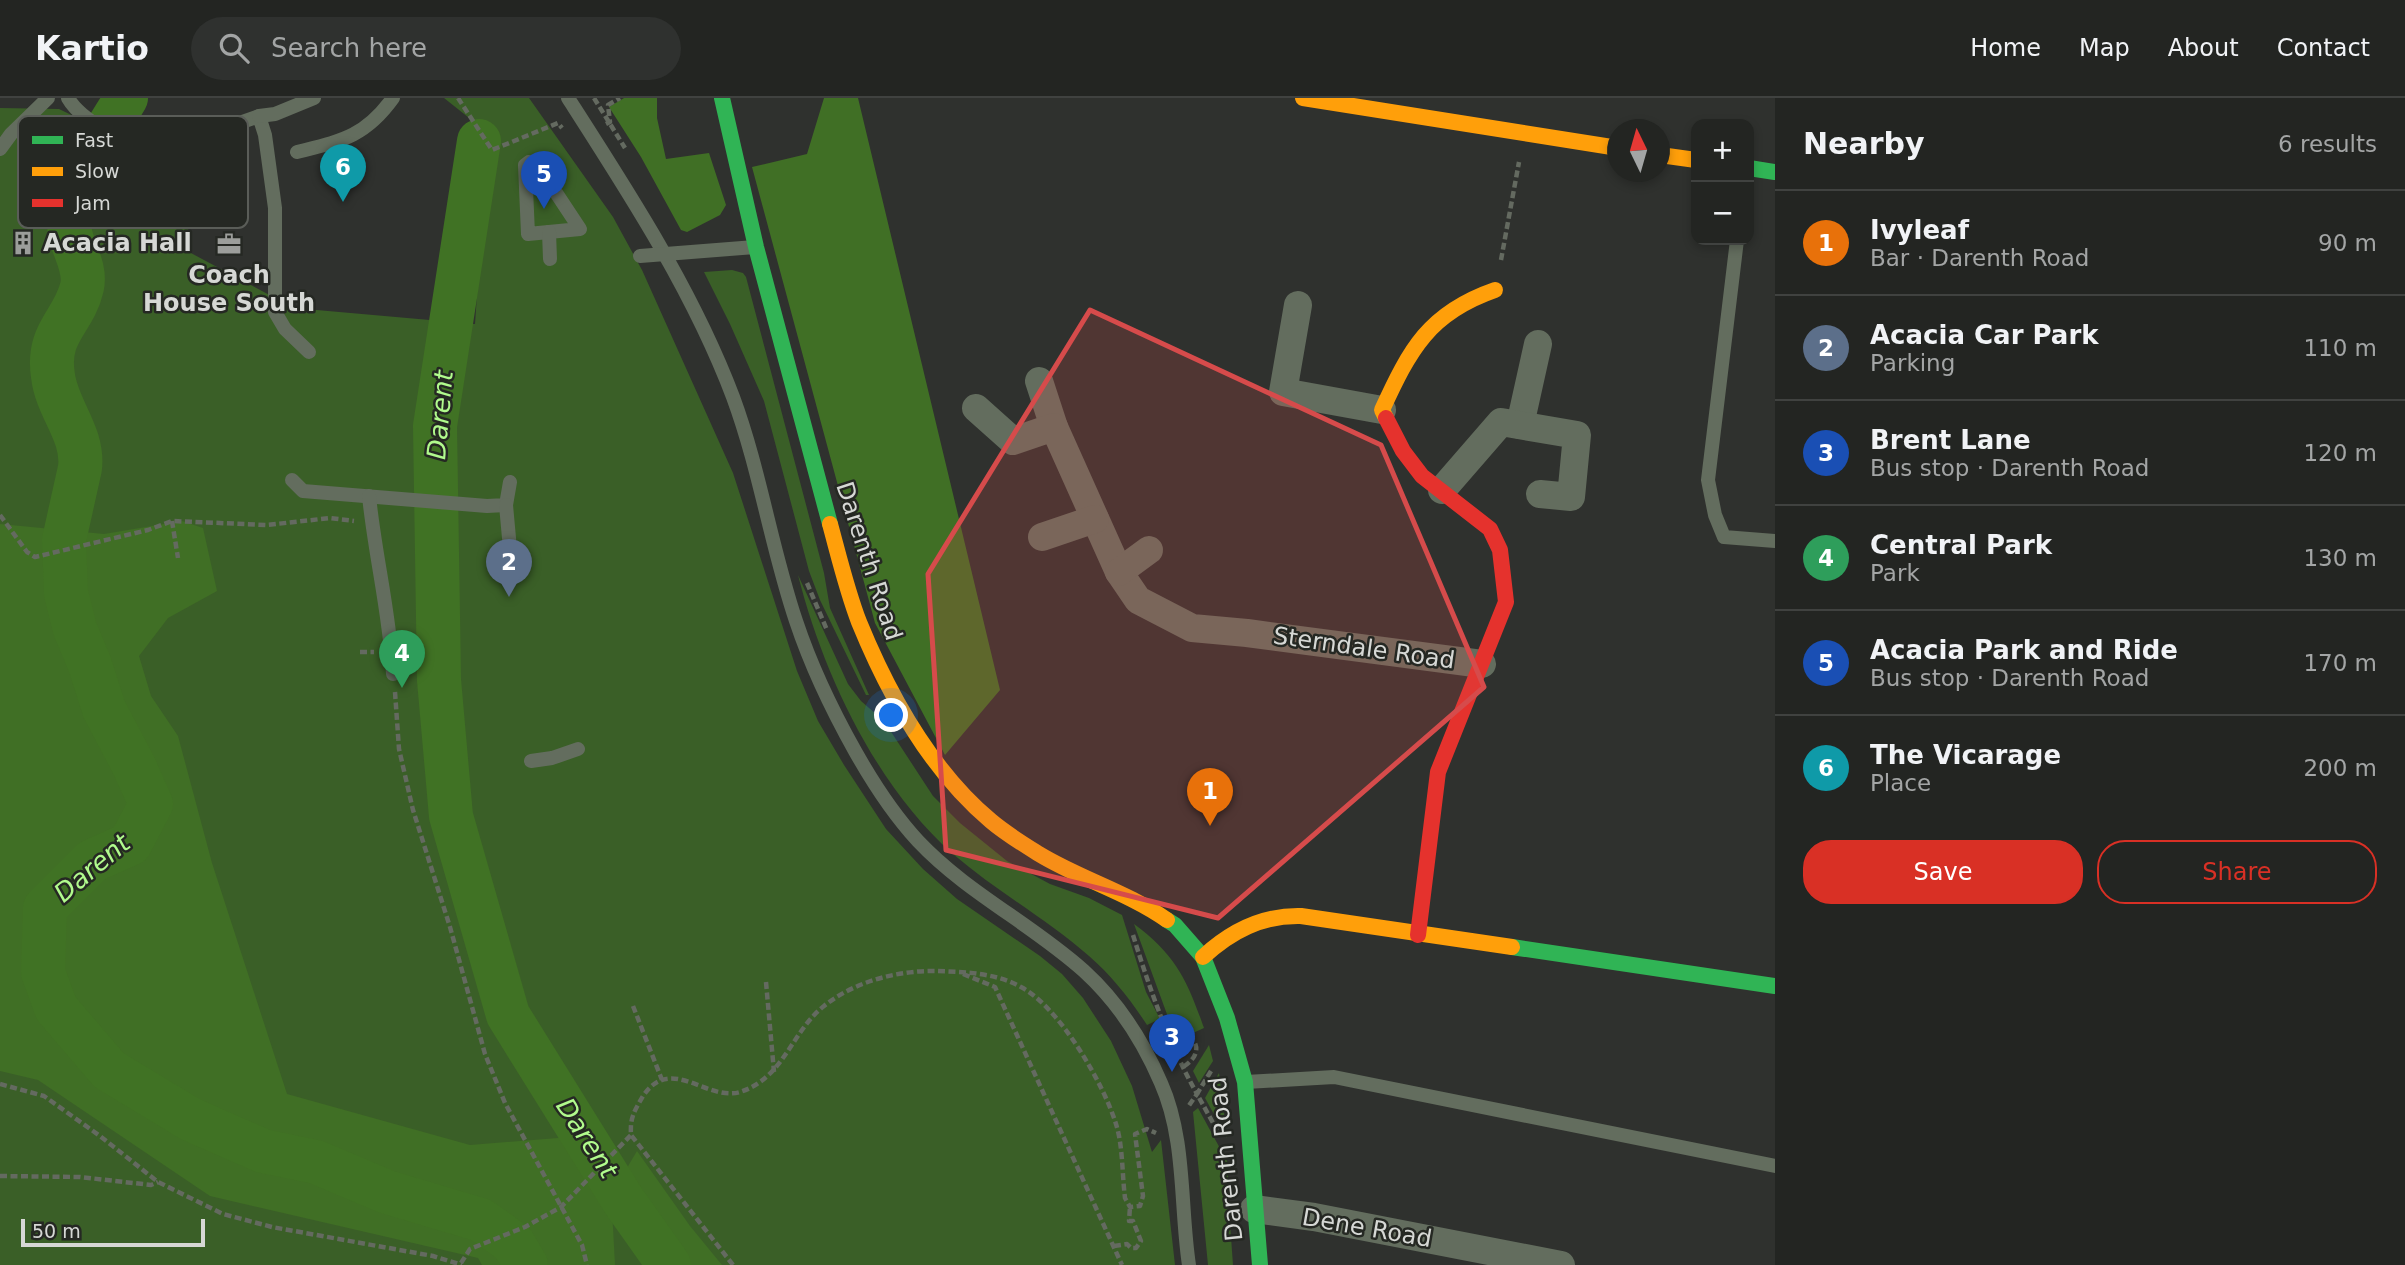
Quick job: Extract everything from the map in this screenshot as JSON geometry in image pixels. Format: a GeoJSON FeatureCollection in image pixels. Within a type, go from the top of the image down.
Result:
{"type":"FeatureCollection","features":[{"type":"Feature","properties":{"kind":"street","name":"Darenth Road"},"geometry":{"type":"LineString","coordinates":[[722,98],[756,247],[859,621],[897,701],[956,787],[991,821],[1041,855],[1144,904],[1175,925],[1203,957],[1227,1017],[1245,1082],[1260,1265]]}},
{"type":"Feature","properties":{"kind":"street"},"geometry":{"type":"LineString","coordinates":[[1303,98],[1607,146]]}},
{"type":"Feature","properties":{"kind":"street"},"geometry":{"type":"LineString","coordinates":[[1670,156],[1691,159]]}},
{"type":"Feature","properties":{"kind":"street"},"geometry":{"type":"LineString","coordinates":[[1754,169],[1775,172]]}},
{"type":"Feature","properties":{"kind":"street"},"geometry":{"type":"LineString","coordinates":[[1382,410],[1395,382],[1434,322],[1474,297],[1496,290]]}},
{"type":"Feature","properties":{"kind":"street"},"geometry":{"type":"LineString","coordinates":[[1298,305],[1283,393],[1382,410]]}},
{"type":"Feature","properties":{"kind":"street"},"geometry":{"type":"LineString","coordinates":[[1520,425],[1538,344]]}},
{"type":"Feature","properties":{"kind":"street","name":"Sterndale Road"},"geometry":{"type":"LineString","coordinates":[[1039,381],[1054,426],[1095,519],[1119,572],[1138,600],[1192,628],[1482,664]]}},
{"type":"Feature","properties":{"kind":"street"},"geometry":{"type":"LineString","coordinates":[[976,408],[1013,441],[1054,426]]}},
{"type":"Feature","properties":{"kind":"street"},"geometry":{"type":"LineString","coordinates":[[1382,410],[1404,451],[1422,476],[1490,529],[1500,550],[1506,602],[1438,772],[1418,934]]}},
{"type":"Feature","properties":{"kind":"street"},"geometry":{"type":"LineString","coordinates":[[1442,490],[1501,422],[1577,435],[1571,498],[1540,494]]}},
{"type":"Feature","properties":{"kind":"street"},"geometry":{"type":"LineString","coordinates":[[1042,537],[1095,519]]}},
{"type":"Feature","properties":{"kind":"street"},"geometry":{"type":"LineString","coordinates":[[1119,572],[1149,550]]}},
{"type":"Feature","properties":{"kind":"street"},"geometry":{"type":"LineString","coordinates":[[1203,957],[1259,921],[1279,916],[1301,916],[1775,986]]}},
{"type":"Feature","properties":{"kind":"street","name":"Dene Road"},"geometry":{"type":"LineString","coordinates":[[1255,1209],[1314,1217],[1561,1265]]}},
{"type":"Feature","properties":{"kind":"lane"},"geometry":{"type":"LineString","coordinates":[[30,116],[48,98]]}},
{"type":"Feature","properties":{"kind":"lane"},"geometry":{"type":"LineString","coordinates":[[68,98],[74,109],[83,116]]}},
{"type":"Feature","properties":{"kind":"lane"},"geometry":{"type":"LineString","coordinates":[[248,120],[275,114],[314,98]]}},
{"type":"Feature","properties":{"kind":"lane"},"geometry":{"type":"LineString","coordinates":[[297,152],[344,140],[362,131],[393,98]]}},
{"type":"Feature","properties":{"kind":"lane"},"geometry":{"type":"LineString","coordinates":[[568,98],[663,254],[705,331],[733,397],[796,621],[824,689],[865,769],[892,811],[917,841],[971,888],[1086,972],[1112,1000],[1143,1045],[1163,1085],[1174,1126],[1189,1265]]}},
{"type":"Feature","properties":{"kind":"lane"},"geometry":{"type":"LineString","coordinates":[[258,116],[265,135],[277,229],[275,313],[285,329],[309,352]]}},
{"type":"Feature","properties":{"kind":"lane"},"geometry":{"type":"LineString","coordinates":[[0,149],[18,127]]}},
{"type":"Feature","properties":{"kind":"lane"},"geometry":{"type":"LineString","coordinates":[[529,162],[537,164],[580,229],[549,232],[528,234],[524,165],[529,162]]}},
{"type":"Feature","properties":{"kind":"lane"},"geometry":{"type":"LineString","coordinates":[[549,232],[550,259]]}},
{"type":"Feature","properties":{"kind":"lane"},"geometry":{"type":"LineString","coordinates":[[1736,245],[1708,480],[1715,514],[1724,537],[1775,541]]}},
{"type":"Feature","properties":{"kind":"lane"},"geometry":{"type":"LineString","coordinates":[[639,256],[756,247]]}},
{"type":"Feature","properties":{"kind":"lane"},"geometry":{"type":"LineString","coordinates":[[292,480],[303,491],[486,506],[506,505]]}},
{"type":"Feature","properties":{"kind":"lane"},"geometry":{"type":"LineString","coordinates":[[510,482],[506,505],[510,549]]}},
{"type":"Feature","properties":{"kind":"lane"},"geometry":{"type":"LineString","coordinates":[[369,496],[393,674]]}},
{"type":"Feature","properties":{"kind":"lane"},"geometry":{"type":"LineString","coordinates":[[531,761],[552,758],[578,749]]}},
{"type":"Feature","properties":{"kind":"lane"},"geometry":{"type":"LineString","coordinates":[[1245,1082],[1334,1077],[1775,1166]]}},
{"type":"Feature","properties":{"kind":"path"},"geometry":{"type":"LineString","coordinates":[[458,98],[492,150],[543,130]]}},
{"type":"Feature","properties":{"kind":"path"},"geometry":{"type":"LineString","coordinates":[[608,105],[620,98]]}},
{"type":"Feature","properties":{"kind":"path"},"geometry":{"type":"LineString","coordinates":[[1496,290],[1524,134]]}},
{"type":"Feature","properties":{"kind":"path"},"geometry":{"type":"LineString","coordinates":[[0,515],[27,552],[35,557],[84,547],[172,521],[267,525],[330,518],[372,524]]}},
{"type":"Feature","properties":{"kind":"path"},"geometry":{"type":"LineString","coordinates":[[172,521],[178,558]]}},
{"type":"Feature","properties":{"kind":"path"},"geometry":{"type":"LineString","coordinates":[[393,674],[399,749],[413,810],[450,927],[485,1055],[505,1103],[582,1245],[586,1265]]}},
{"type":"Feature","properties":{"kind":"path"},"geometry":{"type":"LineString","coordinates":[[1130,926],[1150,991],[1182,1068],[1197,1094]]}},
{"type":"Feature","properties":{"kind":"path"},"geometry":{"type":"LineString","coordinates":[[733,1265],[631,1135],[631,1118],[646,1092],[662,1080],[682,1078],[727,1094],[741,1091],[774,1072],[806,1024],[824,1006],[850,990],[903,972],[975,973],[1020,986],[1039,999],[1070,1037],[1107,1098],[1117,1127],[1125,1198],[1130,1207],[1129,1222],[1133,1221],[1141,1241],[1136,1248],[1127,1244],[1114,1246]]}},
{"type":"Feature","properties":{"kind":"path"},"geometry":{"type":"LineString","coordinates":[[959,972],[995,987],[1122,1265]]}},
{"type":"Feature","properties":{"kind":"path"},"geometry":{"type":"LineString","coordinates":[[766,982],[774,1072]]}},
{"type":"Feature","properties":{"kind":"path"},"geometry":{"type":"LineString","coordinates":[[633,1006],[662,1080]]}},
{"type":"Feature","properties":{"kind":"path"},"geometry":{"type":"LineString","coordinates":[[1169,1035],[1184,1032],[1192,1037],[1195,1043],[1194,1060],[1182,1068]]}},
{"type":"Feature","properties":{"kind":"path"},"geometry":{"type":"LineString","coordinates":[[1186,1110],[1219,1059]]}},
{"type":"Feature","properties":{"kind":"path"},"geometry":{"type":"LineString","coordinates":[[0,1084],[44,1096],[158,1182],[223,1214],[272,1227],[461,1264],[471,1249],[525,1227],[561,1207],[631,1135]]}},
{"type":"Feature","properties":{"kind":"path"},"geometry":{"type":"LineString","coordinates":[[1130,1207],[1140,1206],[1143,1196],[1135,1134],[1147,1129],[1156,1133]]}},
{"type":"Feature","properties":{"kind":"path"},"geometry":{"type":"LineString","coordinates":[[0,1176],[80,1177],[151,1185],[158,1182]]}},
{"type":"Feature","properties":{"kind":"highlighted area"},"geometry":{"type":"Polygon","coordinates":[[[1090,310],[1381,445],[1484,687],[1218,918],[946,850],[928,574],[1090,310]]]}},
{"type":"Feature","properties":{"kind":"green space"},"geometry":{"type":"Polygon","coordinates":[[[444,98],[529,98],[613,217],[642,270],[733,473],[797,671],[818,721],[886,829],[923,869],[957,899],[1040,956],[1062,974],[1083,998],[1111,1041],[1132,1086],[1152,1152],[1161,1140],[1175,1265],[0,1265],[0,108],[59,109],[74,116],[18,116],[18,228],[188,228],[189,252],[294,308],[475,324],[488,133],[444,98]]]}},
{"type":"Feature","properties":{"kind":"green space"},"geometry":{"type":"Polygon","coordinates":[[[624,98],[657,98],[657,118],[666,159],[709,153],[726,205],[720,215],[687,232],[681,230],[641,157],[609,107],[624,98]]]}},
{"type":"Feature","properties":{"kind":"green space"},"geometry":{"type":"Polygon","coordinates":[[[824,98],[858,98],[1000,690],[945,755],[875,623],[752,167],[807,154],[824,98]]]}},
{"type":"Feature","properties":{"kind":"green space"},"geometry":{"type":"Polygon","coordinates":[[[732,270],[743,273],[746,277],[824,573],[830,608],[869,695],[866,695],[820,600],[809,571],[764,401],[704,272],[732,270]]]}},
{"type":"Feature","properties":{"kind":"green space"},"geometry":{"type":"Polygon","coordinates":[[[182,521],[203,528],[217,591],[168,618],[139,656],[151,696],[178,736],[212,863],[287,1094],[470,1145],[608,1134],[615,1265],[482,1265],[478,1258],[210,1196],[38,1080],[0,1071],[0,524],[104,534],[182,521]]]}},
{"type":"Feature","properties":{"kind":"green space"},"geometry":{"type":"Polygon","coordinates":[[[798,575],[848,684],[861,701],[884,721],[933,796],[960,823],[1007,861],[1050,884],[1089,898],[1122,915],[1146,992],[1160,1019],[1147,1025],[1120,988],[1097,964],[1056,930],[953,854],[925,827],[900,796],[856,726],[822,651],[798,575]]]}},
{"type":"Feature","properties":{"kind":"green space"},"geometry":{"type":"Polygon","coordinates":[[[1134,924],[1170,958],[1192,996],[1204,1028],[1193,1033],[1187,1026],[1172,1028],[1134,924]]]}},
{"type":"Feature","properties":{"kind":"green space"},"geometry":{"type":"Polygon","coordinates":[[[1209,1045],[1213,1061],[1199,1083],[1193,1071],[1209,1045]]]}},
{"type":"Feature","properties":{"kind":"green space"},"geometry":{"type":"Polygon","coordinates":[[[1219,1073],[1227,1138],[1205,1098],[1219,1073]]]}},
{"type":"Feature","properties":{"kind":"green space"},"geometry":{"type":"Polygon","coordinates":[[[1198,1108],[1228,1163],[1233,1265],[1208,1265],[1193,1112],[1198,1108]]]}},
{"type":"Feature","properties":{"kind":"green space"},"geometry":{"type":"Polygon","coordinates":[[[637,1151],[690,1226],[722,1265],[682,1265],[621,1178],[637,1151]]]}},
{"type":"Feature","properties":{"kind":"waterway","name":"Darent"},"geometry":{"type":"LineString","coordinates":[[115,116],[126,98]]}},
{"type":"Feature","properties":{"kind":"waterway","name":"Darent"},"geometry":{"type":"LineString","coordinates":[[479,141],[435,426],[439,680],[451,816],[508,1015],[623,1200],[669,1265]]}},
{"type":"Feature","properties":{"kind":"waterway","name":"Darent"},"geometry":{"type":"LineString","coordinates":[[70,228],[82,271],[82,287],[57,338],[52,361],[55,388],[74,433],[80,456],[80,468],[64,540],[66,593],[75,629],[104,709],[151,804],[130,844],[92,861],[45,908],[43,972],[56,1008],[109,1070],[190,1119],[263,1151],[316,1162],[387,1192],[481,1220],[513,1243],[526,1265]]}},
{"type":"Feature","properties":{"kind":"traffic: fast"},"geometry":{"type":"LineString","coordinates":[[722,98],[756,247],[830,524]]}},
{"type":"Feature","properties":{"kind":"traffic: fast"},"geometry":{"type":"LineString","coordinates":[[1754,169],[1775,172]]}},
{"type":"Feature","properties":{"kind":"traffic: fast"},"geometry":{"type":"LineString","coordinates":[[1167,920],[1175,925],[1203,957],[1227,1018],[1245,1082],[1260,1265]]}},
{"type":"Feature","properties":{"kind":"traffic: fast"},"geometry":{"type":"LineString","coordinates":[[1512,947],[1775,986]]}},
{"type":"Feature","properties":{"kind":"traffic: slow"},"geometry":{"type":"LineString","coordinates":[[1303,98],[1607,146]]}},
{"type":"Feature","properties":{"kind":"traffic: slow"},"geometry":{"type":"LineString","coordinates":[[1670,156],[1691,159]]}},
{"type":"Feature","properties":{"kind":"traffic: slow"},"geometry":{"type":"LineString","coordinates":[[1386,418],[1382,410],[1402,369],[1424,336],[1453,310],[1495,290]]}},
{"type":"Feature","properties":{"kind":"traffic: slow"},"geometry":{"type":"LineString","coordinates":[[830,524],[851,598],[870,649],[897,703],[949,778],[991,821],[1020,842],[1055,863],[1136,901],[1167,920]]}},
{"type":"Feature","properties":{"kind":"traffic: slow"},"geometry":{"type":"LineString","coordinates":[[1203,957],[1225,939],[1248,926],[1287,916],[1512,947]]}},
{"type":"Feature","properties":{"kind":"traffic: jam"},"geometry":{"type":"LineString","coordinates":[[1386,418],[1403,451],[1422,476],[1490,529],[1500,550],[1506,602],[1438,772],[1418,935]]}},
{"type":"Feature","properties":{"kind":"place","name":"The Vicarage"},"geometry":{"type":"Point","coordinates":[343,202]}},
{"type":"Feature","properties":{"kind":"place","name":"Acacia Park and Ride"},"geometry":{"type":"Point","coordinates":[544,209]}},
{"type":"Feature","properties":{"kind":"place","name":"Acacia Hall"},"geometry":{"type":"Point","coordinates":[23,243]}},
{"type":"Feature","properties":{"kind":"place","name":"Coach House South"},"geometry":{"type":"Point","coordinates":[229,244]}},
{"type":"Feature","properties":{"kind":"place","name":"Acacia Car Park"},"geometry":{"type":"Point","coordinates":[509,597]}},
{"type":"Feature","properties":{"kind":"place","name":"Central Park"},"geometry":{"type":"Point","coordinates":[402,688]}},
{"type":"Feature","properties":{"kind":"place","name":"Ivyleaf"},"geometry":{"type":"Point","coordinates":[1210,826]}},
{"type":"Feature","properties":{"kind":"place","name":"Brent Lane"},"geometry":{"type":"Point","coordinates":[1172,1072]}}]}
